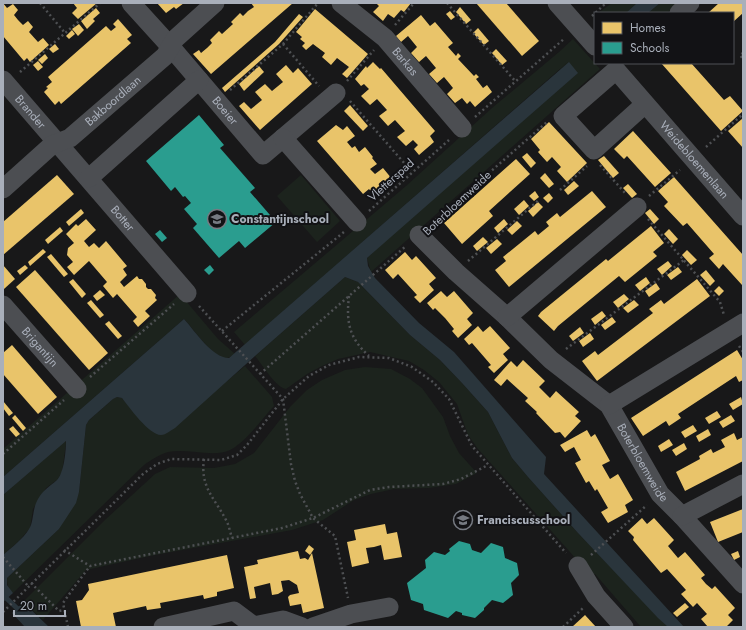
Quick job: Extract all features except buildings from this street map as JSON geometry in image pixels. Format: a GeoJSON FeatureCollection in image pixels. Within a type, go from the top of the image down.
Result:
{"type":"FeatureCollection","features":[{"type":"Feature","properties":{"kind":"street","name":"Boeier"},"geometry":{"type":"LineString","coordinates":[[131,3],[170,46],[263,155],[283,138],[338,97]]}},
{"type":"Feature","properties":{"kind":"street","name":"Bakboordlaan"},"geometry":{"type":"LineString","coordinates":[[3,189],[52,145],[70,138],[165,56],[175,39],[215,3]]}},
{"type":"Feature","properties":{"kind":"street","name":"Barkas"},"geometry":{"type":"LineString","coordinates":[[340,3],[385,38],[462,128]]}},
{"type":"Feature","properties":{"kind":"street"},"geometry":{"type":"LineString","coordinates":[[557,3],[594,45]]}},
{"type":"Feature","properties":{"kind":"street"},"geometry":{"type":"LineString","coordinates":[[680,12],[690,3]]}},
{"type":"Feature","properties":{"kind":"street","name":"Weidebloemenlaan"},"geometry":{"type":"LineString","coordinates":[[564,116],[617,65],[645,104],[743,216]]}},
{"type":"Feature","properties":{"kind":"street"},"geometry":{"type":"LineString","coordinates":[[89,178],[199,80]]}},
{"type":"Feature","properties":{"kind":"street","name":"Brander"},"geometry":{"type":"LineString","coordinates":[[5,82],[58,142]]}},
{"type":"Feature","properties":{"kind":"street"},"geometry":{"type":"LineString","coordinates":[[564,116],[594,155],[645,104]]}},
{"type":"Feature","properties":{"kind":"street"},"geometry":{"type":"LineString","coordinates":[[283,138],[357,222]]}},
{"type":"Feature","properties":{"kind":"street","name":"Botter"},"geometry":{"type":"LineString","coordinates":[[58,142],[187,293]]}},
{"type":"Feature","properties":{"kind":"street"},"geometry":{"type":"LineString","coordinates":[[507,317],[637,207]]}},
{"type":"Feature","properties":{"kind":"street","name":"Boterbloemweide"},"geometry":{"type":"LineString","coordinates":[[419,235],[456,272],[507,317],[551,360],[609,405],[660,494],[682,516],[743,584]]}},
{"type":"Feature","properties":{"kind":"street","name":"Brigantijn"},"geometry":{"type":"LineString","coordinates":[[3,305],[77,389]]}},
{"type":"Feature","properties":{"kind":"street"},"geometry":{"type":"LineString","coordinates":[[609,405],[736,327]]}},
{"type":"Feature","properties":{"kind":"street"},"geometry":{"type":"LineString","coordinates":[[682,516],[743,484]]}},
{"type":"Feature","properties":{"kind":"street"},"geometry":{"type":"LineString","coordinates":[[585,560],[596,596],[624,627]]}},
{"type":"Feature","properties":{"kind":"street"},"geometry":{"type":"LineString","coordinates":[[313,627],[351,614],[389,607]]}},
{"type":"Feature","properties":{"kind":"street"},"geometry":{"type":"LineString","coordinates":[[163,627],[234,611],[254,626],[283,620],[302,627]]}},
{"type":"Feature","properties":{"kind":"path"},"geometry":{"type":"LineString","coordinates":[[40,3],[65,33]]}},
{"type":"Feature","properties":{"kind":"path"},"geometry":{"type":"LineString","coordinates":[[5,82],[100,3]]}},
{"type":"Feature","properties":{"kind":"path"},"geometry":{"type":"LineString","coordinates":[[217,101],[283,44],[318,3]]}},
{"type":"Feature","properties":{"kind":"path"},"geometry":{"type":"LineString","coordinates":[[447,3],[516,82]]}},
{"type":"Feature","properties":{"kind":"path","name":"Vletterspad"},"geometry":{"type":"LineString","coordinates":[[596,12],[606,3]]}},
{"type":"Feature","properties":{"kind":"path","name":"Vletterspad"},"geometry":{"type":"LineString","coordinates":[[222,331],[357,222],[594,13]]}},
{"type":"Feature","properties":{"kind":"path"},"geometry":{"type":"LineString","coordinates":[[283,44],[412,172]]}},
{"type":"Feature","properties":{"kind":"path"},"geometry":{"type":"LineString","coordinates":[[743,53],[740,55],[743,59]]}},
{"type":"Feature","properties":{"kind":"path","name":"Boterbloemweide"},"geometry":{"type":"LineString","coordinates":[[419,235],[559,111],[564,116]]}},
{"type":"Feature","properties":{"kind":"path"},"geometry":{"type":"LineString","coordinates":[[637,207],[743,114]]}},
{"type":"Feature","properties":{"kind":"path"},"geometry":{"type":"LineString","coordinates":[[560,190],[594,155],[720,302],[736,327]]}},
{"type":"Feature","properties":{"kind":"path"},"geometry":{"type":"LineString","coordinates":[[456,272],[539,200]]}},
{"type":"Feature","properties":{"kind":"path"},"geometry":{"type":"LineString","coordinates":[[260,374],[419,235]]}},
{"type":"Feature","properties":{"kind":"path"},"geometry":{"type":"LineString","coordinates":[[551,360],[684,260]]}},
{"type":"Feature","properties":{"kind":"path"},"geometry":{"type":"LineString","coordinates":[[3,454],[187,293],[283,400],[291,464],[295,481],[313,518],[335,536],[351,614]]}},
{"type":"Feature","properties":{"kind":"path"},"geometry":{"type":"LineString","coordinates":[[349,296],[348,306],[352,335],[360,348],[369,357]]}},
{"type":"Feature","properties":{"kind":"path"},"geometry":{"type":"LineString","coordinates":[[3,612],[64,550],[143,474],[156,464],[171,459],[221,460],[237,455],[247,445],[283,400],[309,376],[329,365],[359,357],[389,358],[412,367],[433,382],[449,399],[472,446],[488,466],[585,560],[660,494]]}},
{"type":"Feature","properties":{"kind":"path"},"geometry":{"type":"LineString","coordinates":[[204,459],[202,470],[204,480],[227,521],[232,538]]}},
{"type":"Feature","properties":{"kind":"path"},"geometry":{"type":"LineString","coordinates":[[68,627],[64,604],[74,586],[90,566],[282,528],[313,518],[370,490],[389,487],[443,484],[461,479],[488,466]]}},
{"type":"Feature","properties":{"kind":"path"},"geometry":{"type":"LineString","coordinates":[[64,550],[90,566]]}},
{"type":"Feature","properties":{"kind":"path"},"geometry":{"type":"LineString","coordinates":[[3,557],[28,586]]}},
{"type":"Feature","properties":{"kind":"path"},"geometry":{"type":"LineString","coordinates":[[31,583],[59,611],[64,610]]}},
{"type":"Feature","properties":{"kind":"path"},"geometry":{"type":"LineString","coordinates":[[562,627],[596,596]]}},
{"type":"Feature","properties":{"kind":"shaded area"},"geometry":{"type":"Polygon","coordinates":[[[612,3],[637,3],[627,12],[599,12],[612,3]]]}},
{"type":"Feature","properties":{"kind":"shaded area"},"geometry":{"type":"Polygon","coordinates":[[[637,3],[660,3],[649,12],[627,12],[637,3]]]}},
{"type":"Feature","properties":{"kind":"shaded area"},"geometry":{"type":"Polygon","coordinates":[[[660,3],[679,3],[668,12],[649,12],[660,3]]]}},
{"type":"Feature","properties":{"kind":"shaded area"},"geometry":{"type":"Polygon","coordinates":[[[573,39],[600,69],[371,272],[367,258],[568,62],[245,345],[234,332],[406,186],[492,108],[573,39]]]}},
{"type":"Feature","properties":{"kind":"shaded area"},"geometry":{"type":"Polygon","coordinates":[[[569,62],[578,73],[367,258],[368,266],[375,278],[419,323],[454,352],[546,457],[544,474],[684,627],[668,627],[658,618],[578,533],[512,458],[488,412],[462,383],[440,360],[410,335],[358,282],[345,277],[175,428],[167,433],[163,435],[156,434],[145,426],[122,398],[117,397],[89,420],[86,425],[79,492],[76,503],[59,529],[7,578],[7,585],[13,593],[3,602],[3,555],[27,533],[32,523],[38,499],[59,477],[64,462],[66,441],[3,495],[3,477],[184,319],[210,349],[216,354],[229,358],[569,62]]]}},
{"type":"Feature","properties":{"kind":"shaded area"},"geometry":{"type":"Polygon","coordinates":[[[301,175],[340,221],[317,242],[277,196],[301,175]]]}},
{"type":"Feature","properties":{"kind":"shaded area"},"geometry":{"type":"Polygon","coordinates":[[[345,277],[358,282],[410,335],[440,360],[462,383],[488,412],[512,458],[528,477],[578,533],[668,627],[641,627],[595,574],[585,576],[578,561],[478,449],[468,435],[457,404],[439,382],[424,370],[409,361],[370,352],[338,359],[322,366],[307,374],[286,389],[278,385],[255,356],[345,277]]]}},
{"type":"Feature","properties":{"kind":"shaded area"},"geometry":{"type":"Polygon","coordinates":[[[180,294],[218,339],[235,354],[224,358],[213,352],[184,319],[3,477],[3,449],[180,294]]]}},
{"type":"Feature","properties":{"kind":"shaded area"},"geometry":{"type":"Polygon","coordinates":[[[245,366],[272,397],[274,406],[242,442],[224,452],[208,453],[175,451],[165,453],[150,461],[144,465],[13,593],[10,590],[7,583],[7,578],[59,529],[79,492],[86,425],[89,420],[117,397],[122,398],[144,424],[221,386],[245,366]]]}},
{"type":"Feature","properties":{"kind":"shaded area"},"geometry":{"type":"Polygon","coordinates":[[[365,367],[391,369],[410,379],[422,388],[443,417],[450,436],[459,453],[477,473],[456,484],[429,488],[394,489],[371,494],[354,500],[323,520],[292,530],[150,556],[86,570],[43,620],[23,602],[106,519],[155,474],[170,467],[214,468],[235,464],[254,453],[290,407],[307,390],[322,380],[345,370],[365,367]]]}},
{"type":"Feature","properties":{"kind":"shaded area"},"geometry":{"type":"Polygon","coordinates":[[[65,441],[62,473],[57,480],[46,488],[33,509],[30,528],[19,541],[3,555],[3,495],[65,441]]]}},
{"type":"Feature","properties":{"kind":"shaded area"},"geometry":{"type":"Polygon","coordinates":[[[23,602],[49,627],[25,627],[12,613],[23,602]]]}},
{"type":"Feature","properties":{"kind":"waterway"},"geometry":{"type":"LineString","coordinates":[[3,595],[22,613]]}},
{"type":"Feature","properties":{"kind":"place","name":"Constantijnschool"},"geometry":{"type":"Point","coordinates":[217,219]}},
{"type":"Feature","properties":{"kind":"place","name":"Franciscusschool"},"geometry":{"type":"Point","coordinates":[463,520]}}]}
